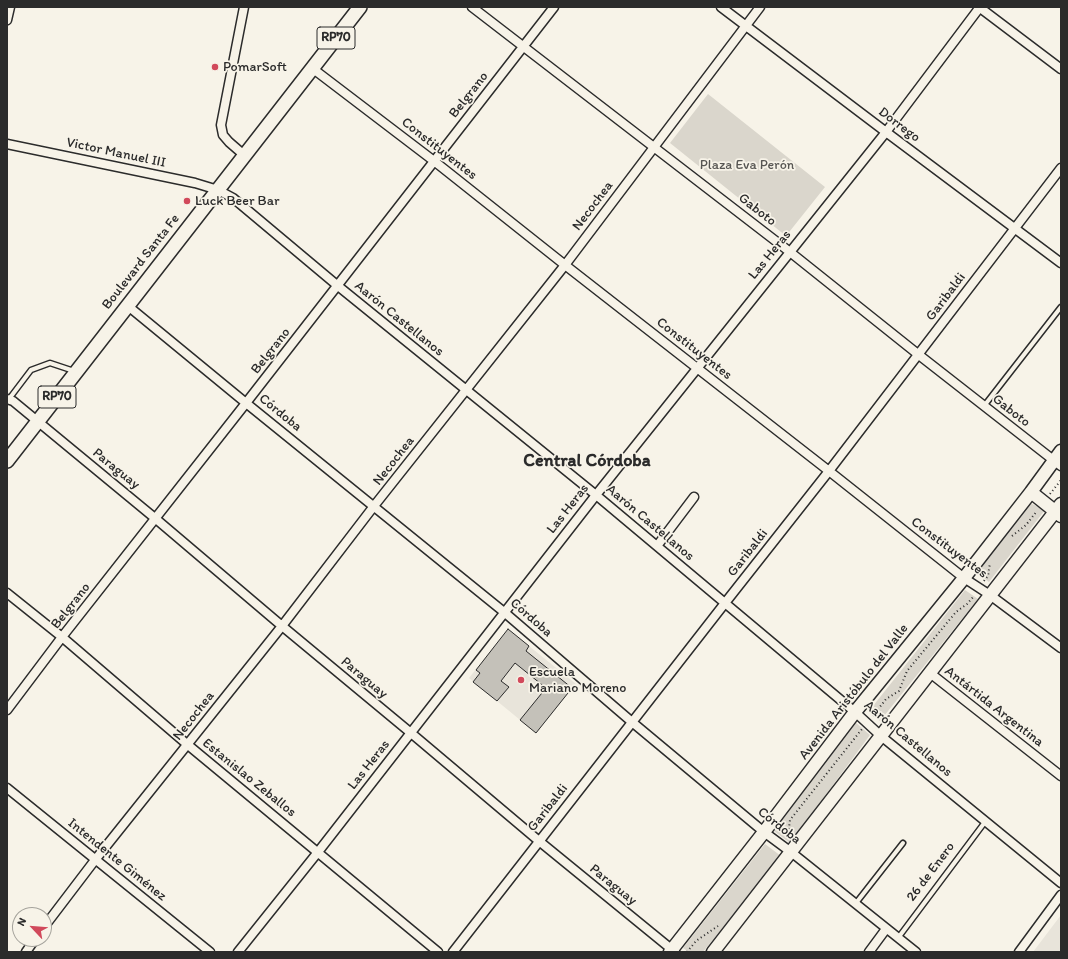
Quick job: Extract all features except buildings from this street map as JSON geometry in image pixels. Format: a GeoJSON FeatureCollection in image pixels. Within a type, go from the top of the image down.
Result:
{"type":"FeatureCollection","features":[{"type":"Feature","properties":{"kind":"main road","name":"Boulevard Santa Fe"},"geometry":{"type":"LineString","coordinates":[[7,461],[360,7]]}},
{"type":"Feature","properties":{"kind":"street"},"geometry":{"type":"LineString","coordinates":[[7,20],[10,7]]}},
{"type":"Feature","properties":{"kind":"street"},"geometry":{"type":"LineString","coordinates":[[244,7],[221,125],[223,135],[244,155]]}},
{"type":"Feature","properties":{"kind":"street","name":"Gaboto"},"geometry":{"type":"LineString","coordinates":[[472,7],[790,252],[984,406],[1059,459]]}},
{"type":"Feature","properties":{"kind":"street","name":"Belgrano"},"geometry":{"type":"LineString","coordinates":[[7,710],[554,7]]}},
{"type":"Feature","properties":{"kind":"street","name":"Dorrego"},"geometry":{"type":"LineString","coordinates":[[721,7],[1061,263]]}},
{"type":"Feature","properties":{"kind":"street","name":"Necochea"},"geometry":{"type":"LineString","coordinates":[[52,916],[565,265],[760,7]]}},
{"type":"Feature","properties":{"kind":"street"},"geometry":{"type":"LineString","coordinates":[[979,7],[1061,69]]}},
{"type":"Feature","properties":{"kind":"street","name":"Las Heras"},"geometry":{"type":"LineString","coordinates":[[238,952],[318,852],[596,495],[886,132],[979,7]]}},
{"type":"Feature","properties":{"kind":"street","name":"Constituyentes"},"geometry":{"type":"LineString","coordinates":[[312,68],[434,161],[964,578],[990,595],[1061,648]]}},
{"type":"Feature","properties":{"kind":"street","name":"Victor Manuel III"},"geometry":{"type":"LineString","coordinates":[[7,144],[195,182],[218,190]]}},
{"type":"Feature","properties":{"kind":"street","name":"Garibaldi"},"geometry":{"type":"LineString","coordinates":[[453,952],[829,471],[1061,168]]}},
{"type":"Feature","properties":{"kind":"street","name":"Aarón Castellanos"},"geometry":{"type":"LineString","coordinates":[[218,190],[233,198],[338,286],[596,495],[855,712],[881,736],[1061,883]]}},
{"type":"Feature","properties":{"kind":"street","name":"Córdoba"},"geometry":{"type":"LineString","coordinates":[[128,306],[504,612],[632,722],[764,832],[856,903],[916,952]]}},
{"type":"Feature","properties":{"kind":"street","name":"Paraguay"},"geometry":{"type":"LineString","coordinates":[[8,399],[156,519],[672,951]]}},
{"type":"Feature","properties":{"kind":"street","name":"Avenida Aristóbulo del Valle"},"geometry":{"type":"LineString","coordinates":[[672,951],[855,712],[1059,459]]}},
{"type":"Feature","properties":{"kind":"street"},"geometry":{"type":"LineString","coordinates":[[713,952],[990,595],[1059,511],[1031,492]]}},
{"type":"Feature","properties":{"kind":"street"},"geometry":{"type":"LineString","coordinates":[[657,546],[694,497]]}},
{"type":"Feature","properties":{"kind":"street","name":"Estanislao Zeballos"},"geometry":{"type":"LineString","coordinates":[[7,593],[438,952]]}},
{"type":"Feature","properties":{"kind":"street","name":"Antártida Argentina"},"geometry":{"type":"LineString","coordinates":[[930,673],[1061,776]]}},
{"type":"Feature","properties":{"kind":"street","name":"Intendente Giménez"},"geometry":{"type":"LineString","coordinates":[[7,788],[210,952]]}},
{"type":"Feature","properties":{"kind":"street"},"geometry":{"type":"LineString","coordinates":[[1019,952],[1061,895]]}},
{"type":"Feature","properties":{"kind":"street"},"geometry":{"type":"LineString","coordinates":[[869,952],[886,929]]}},
{"type":"Feature","properties":{"kind":"lane"},"geometry":{"type":"LineString","coordinates":[[984,406],[1061,307]]}},
{"type":"Feature","properties":{"kind":"lane"},"geometry":{"type":"LineString","coordinates":[[8,399],[31,370],[50,363],[77,372]]}},
{"type":"Feature","properties":{"kind":"lane","name":"26 de Enero"},"geometry":{"type":"LineString","coordinates":[[898,938],[986,822]]}},
{"type":"Feature","properties":{"kind":"lane"},"geometry":{"type":"LineString","coordinates":[[856,903],[903,843]]}},
{"type":"Feature","properties":{"kind":"path"},"geometry":{"type":"LineString","coordinates":[[1044,502],[1061,480]]}},
{"type":"Feature","properties":{"kind":"shaded area","name":"Escuela Mariano Moreno"},"geometry":{"type":"Polygon","coordinates":[[[508,629],[576,684],[536,733],[469,678],[508,629]]]}},
{"type":"Feature","properties":{"kind":"shaded area"},"geometry":{"type":"Polygon","coordinates":[[[1061,915],[1061,952],[1033,952],[1061,915]]]}},
{"type":"Feature","properties":{"kind":"green space","name":"Plaza Eva Perón"},"geometry":{"type":"Polygon","coordinates":[[[708,94],[825,187],[786,236],[670,143],[708,94]]]}},
{"type":"Feature","properties":{"kind":"green space"},"geometry":{"type":"Polygon","coordinates":[[[1030,503],[1045,510],[989,582],[976,572],[1030,503]]]}},
{"type":"Feature","properties":{"kind":"green space"},"geometry":{"type":"Polygon","coordinates":[[[965,590],[978,599],[880,721],[869,711],[965,590]]]}},
{"type":"Feature","properties":{"kind":"green space"},"geometry":{"type":"Polygon","coordinates":[[[855,722],[870,735],[790,843],[774,831],[855,722]]]}},
{"type":"Feature","properties":{"kind":"green space"},"geometry":{"type":"Polygon","coordinates":[[[765,844],[781,856],[703,952],[689,952],[683,948],[765,844]]]}},
{"type":"Feature","properties":{"kind":"place","name":"PomarSoft"},"geometry":{"type":"Point","coordinates":[215,67]}},
{"type":"Feature","properties":{"kind":"place","name":"Luck Beer Bar"},"geometry":{"type":"Point","coordinates":[187,201]}},
{"type":"Feature","properties":{"kind":"place","name":"Escuela Mariano Moreno"},"geometry":{"type":"Point","coordinates":[521,680]}},
{"type":"Feature","properties":{"kind":"district","name":"Central Córdoba"},"geometry":{"type":"Point","coordinates":[587,461]}}]}
